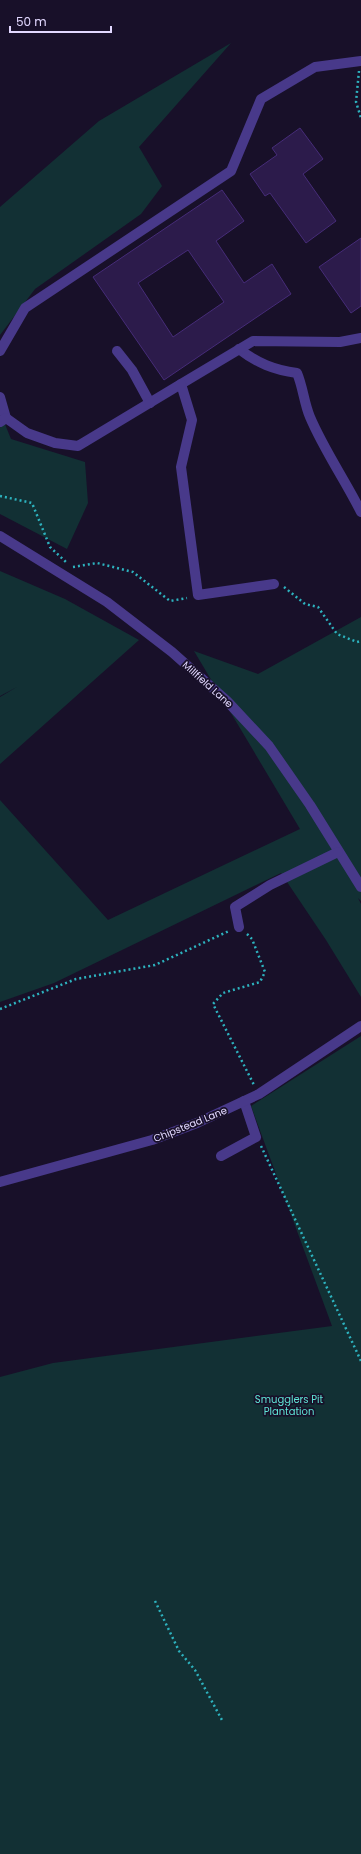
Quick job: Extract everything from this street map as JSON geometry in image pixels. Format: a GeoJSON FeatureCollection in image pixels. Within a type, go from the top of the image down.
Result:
{"type":"FeatureCollection","features":[{"type":"Feature","properties":{"kind":"street"},"geometry":{"type":"LineString","coordinates":[[0,351],[26,308],[231,171],[261,99],[315,68],[360,61]]}},
{"type":"Feature","properties":{"kind":"street"},"geometry":{"type":"LineString","coordinates":[[0,397],[3,420],[27,433],[55,443],[78,446],[253,341],[340,342],[361,338]]}},
{"type":"Feature","properties":{"kind":"street"},"geometry":{"type":"LineString","coordinates":[[239,349],[265,365],[279,371],[297,373],[309,415],[320,439],[347,484],[361,512]]}},
{"type":"Feature","properties":{"kind":"street"},"geometry":{"type":"LineString","coordinates":[[117,351],[132,370],[150,403]]}},
{"type":"Feature","properties":{"kind":"street"},"geometry":{"type":"LineString","coordinates":[[181,384],[192,420],[181,467],[198,596],[274,584]]}},
{"type":"Feature","properties":{"kind":"street","name":"Millfield Lane"},"geometry":{"type":"LineString","coordinates":[[0,536],[107,602],[172,652],[227,701],[269,746],[310,805],[361,888]]}},
{"type":"Feature","properties":{"kind":"street"},"geometry":{"type":"LineString","coordinates":[[239,927],[235,907],[270,885],[338,852]]}},
{"type":"Feature","properties":{"kind":"street","name":"Chipstead Lane"},"geometry":{"type":"LineString","coordinates":[[0,1182],[152,1140],[197,1123],[259,1094],[361,1026]]}},
{"type":"Feature","properties":{"kind":"street"},"geometry":{"type":"LineString","coordinates":[[221,1156],[256,1137],[244,1101]]}},
{"type":"Feature","properties":{"kind":"path"},"geometry":{"type":"LineString","coordinates":[[360,61],[356,102],[361,118]]}},
{"type":"Feature","properties":{"kind":"path"},"geometry":{"type":"LineString","coordinates":[[0,496],[32,503],[50,546],[73,568],[97,563],[133,572],[170,601],[198,596]]}},
{"type":"Feature","properties":{"kind":"path"},"geometry":{"type":"LineString","coordinates":[[274,584],[282,586],[305,604],[318,607],[337,634],[357,642],[361,641]]}},
{"type":"Feature","properties":{"kind":"path"},"geometry":{"type":"LineString","coordinates":[[0,1009],[76,979],[155,964],[218,934],[239,927],[252,939],[265,972],[260,982],[223,993],[213,1004],[259,1094]]}},
{"type":"Feature","properties":{"kind":"path"},"geometry":{"type":"LineString","coordinates":[[256,1137],[361,1361]]}},
{"type":"Feature","properties":{"kind":"path"},"geometry":{"type":"LineString","coordinates":[[155,1601],[179,1651],[195,1670],[224,1722]]}},
{"type":"Feature","properties":{"kind":"green space"},"geometry":{"type":"Polygon","coordinates":[[[231,43],[139,147],[162,186],[141,214],[35,289],[0,335],[0,207],[99,121],[231,43]]]}},
{"type":"Feature","properties":{"kind":"green space"},"geometry":{"type":"Polygon","coordinates":[[[0,412],[11,439],[85,462],[88,503],[67,549],[0,514],[0,412]]]}},
{"type":"Feature","properties":{"kind":"green space"},"geometry":{"type":"Polygon","coordinates":[[[0,571],[65,599],[139,640],[0,764],[0,697],[17,687],[0,696],[0,571]]]}},
{"type":"Feature","properties":{"kind":"green space"},"geometry":{"type":"Polygon","coordinates":[[[361,617],[361,901],[358,898],[361,904],[361,997],[326,940],[281,873],[54,983],[0,1002],[0,800],[108,920],[300,829],[194,651],[258,674],[361,617]]]}},
{"type":"Feature","properties":{"kind":"green space","name":"Smugglers Pit Plantation"},"geometry":{"type":"Polygon","coordinates":[[[361,1036],[361,1854],[0,1854],[0,1377],[53,1363],[332,1326],[251,1106],[361,1036]]]}},
{"type":"Feature","properties":{"kind":"building"},"geometry":{"type":"Polygon","coordinates":[[[300,128],[323,159],[303,174],[336,221],[306,243],[270,193],[265,196],[250,174],[277,155],[272,148],[300,128]]]}},
{"type":"Feature","properties":{"kind":"building"},"geometry":{"type":"Polygon","coordinates":[[[222,190],[244,221],[216,241],[244,283],[272,264],[291,294],[164,380],[93,277],[222,190]],[[188,250],[138,283],[173,337],[224,302],[188,250]]]}},
{"type":"Feature","properties":{"kind":"building"},"geometry":{"type":"Polygon","coordinates":[[[361,238],[361,306],[351,313],[319,267],[361,238]]]}}]}
